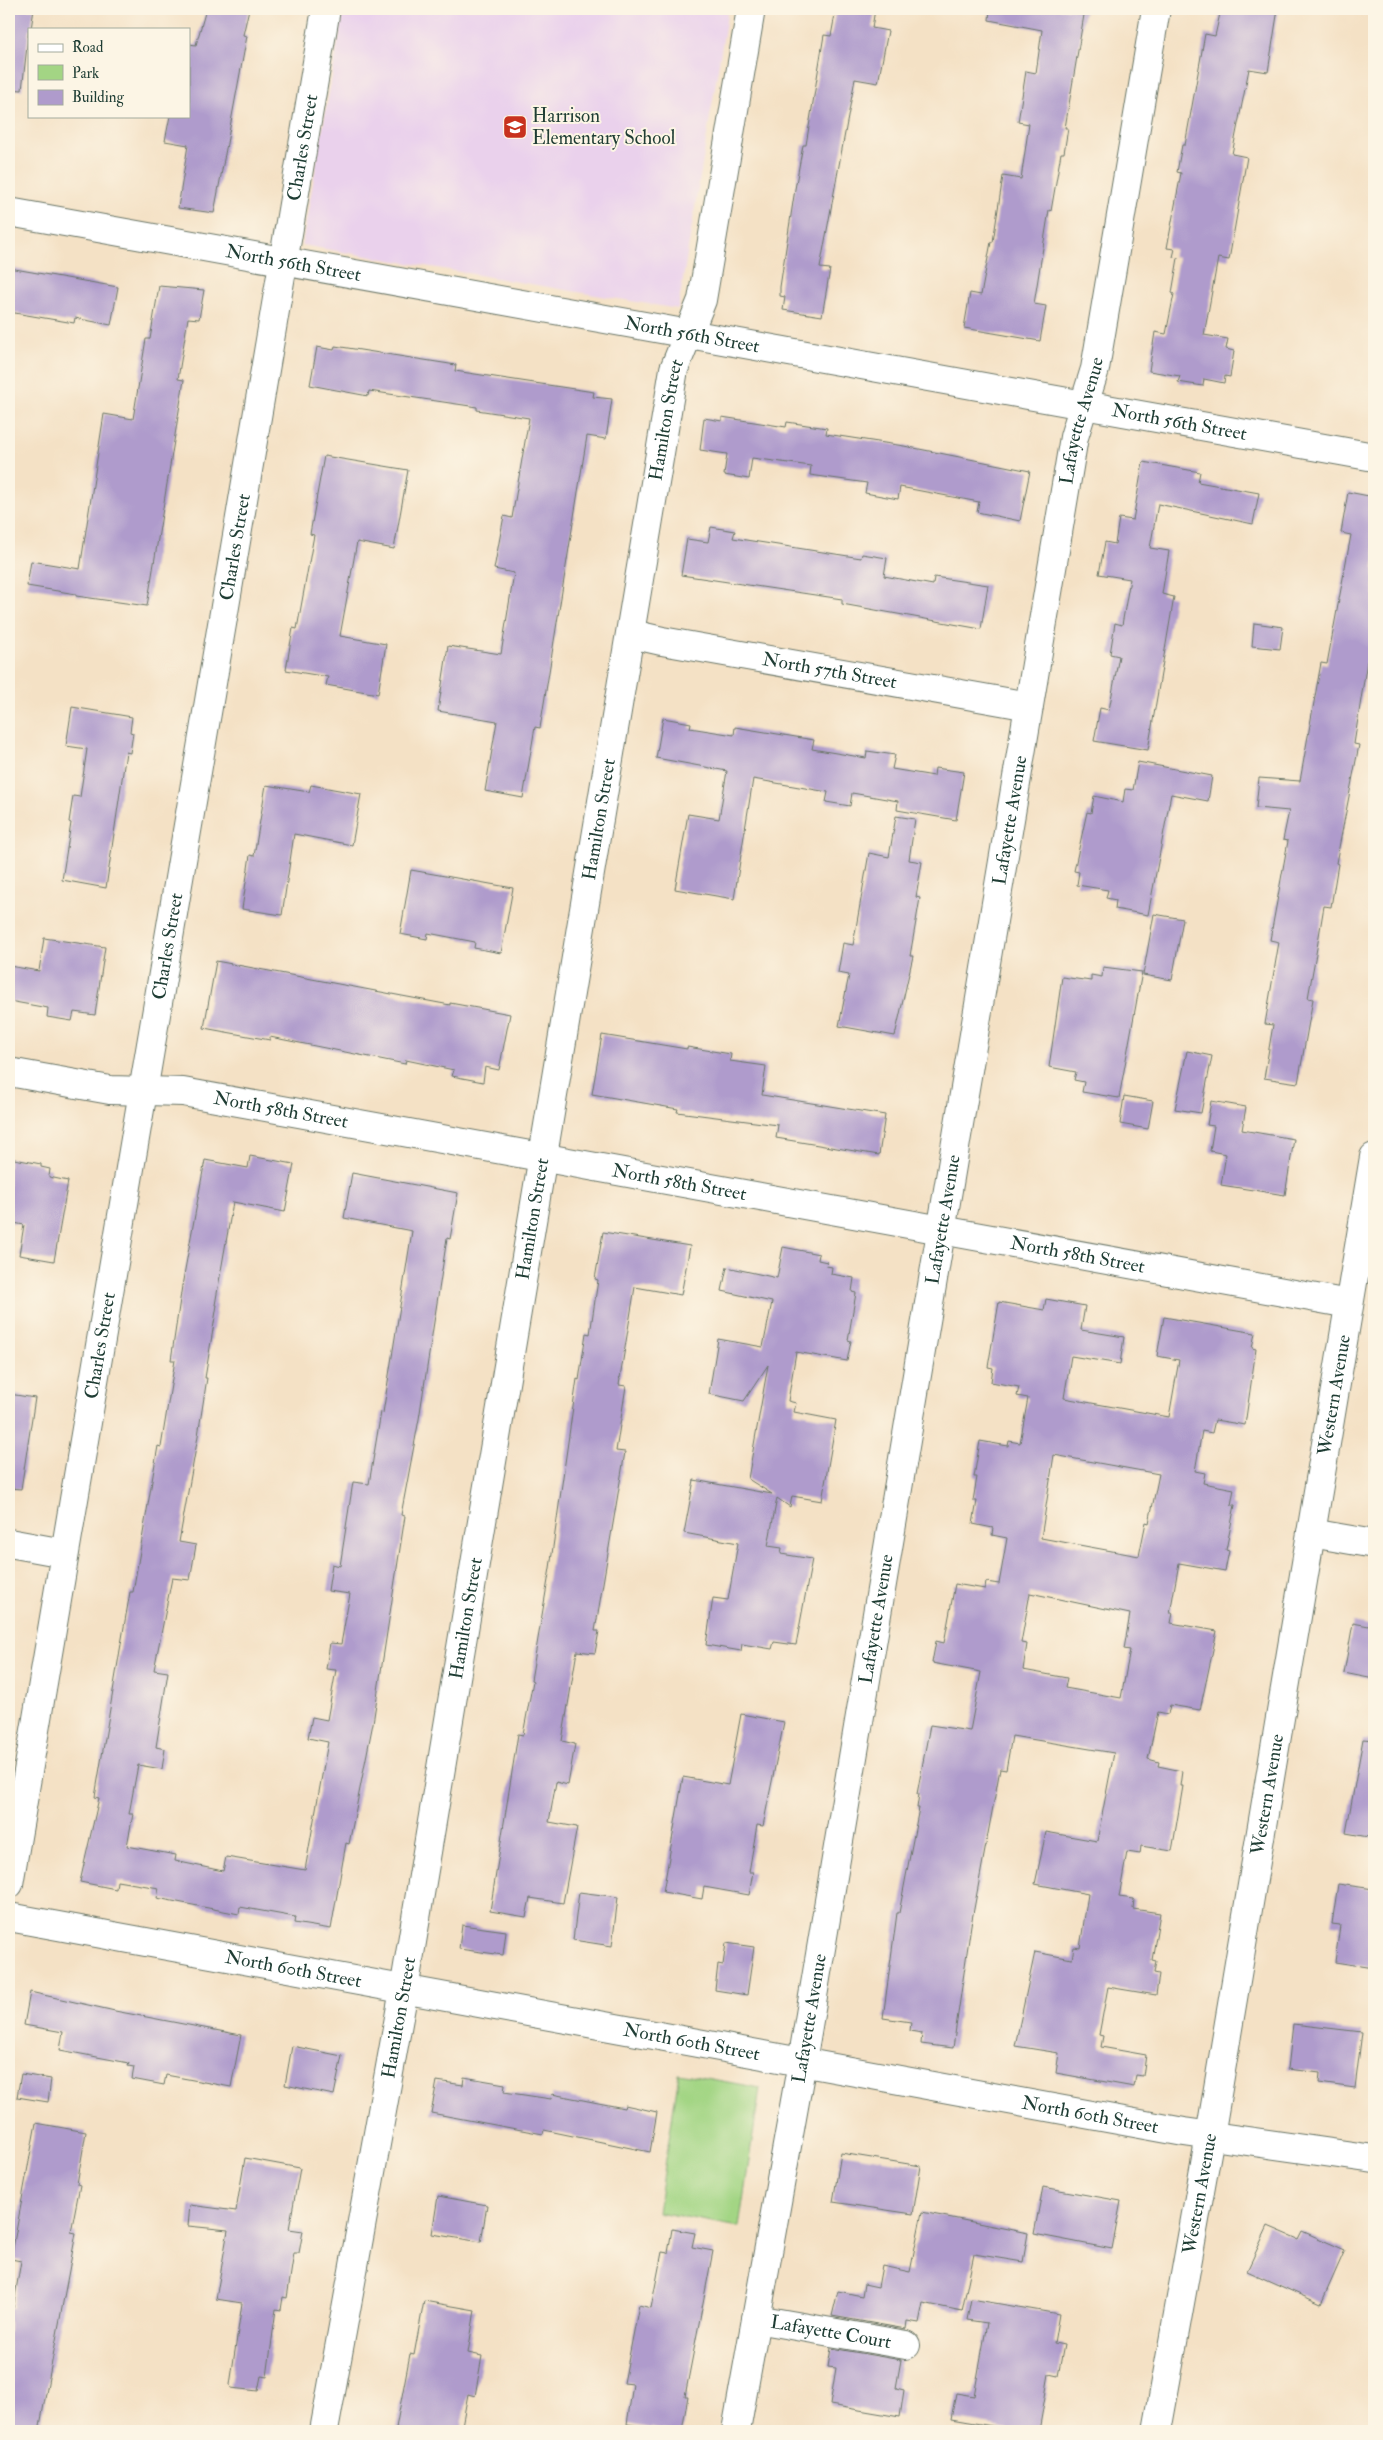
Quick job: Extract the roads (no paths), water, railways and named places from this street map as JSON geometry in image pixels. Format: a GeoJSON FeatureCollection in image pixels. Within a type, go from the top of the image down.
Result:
{"type":"FeatureCollection","features":[{"type":"Feature","properties":{"kind":"street","name":"Charles Street"},"geometry":{"type":"LineString","coordinates":[[9,1884],[326,9]]}},
{"type":"Feature","properties":{"kind":"street","name":"Hamilton Street"},"geometry":{"type":"LineString","coordinates":[[324,2431],[404,1990],[674,370],[702,300],[750,9]]}},
{"type":"Feature","properties":{"kind":"street","name":"Lafayette Avenue"},"geometry":{"type":"LineString","coordinates":[[736,2431],[802,2062],[1074,437],[1095,369],[1156,9]]}},
{"type":"Feature","properties":{"kind":"street","name":"North 56th Street"},"geometry":{"type":"LineString","coordinates":[[9,212],[1374,456]]}},
{"type":"Feature","properties":{"kind":"street","name":"North 57th Street"},"geometry":{"type":"LineString","coordinates":[[631,634],[1029,706]]}},
{"type":"Feature","properties":{"kind":"street","name":"North 58th Street"},"geometry":{"type":"LineString","coordinates":[[9,1072],[110,1090],[183,1092],[1350,1304]]}},
{"type":"Feature","properties":{"kind":"street","name":"Western Avenue"},"geometry":{"type":"LineString","coordinates":[[1157,2431],[1210,2136],[1374,1157]]}},
{"type":"Feature","properties":{"kind":"street"},"geometry":{"type":"LineString","coordinates":[[1311,1533],[1374,1544]]}},
{"type":"Feature","properties":{"kind":"street"},"geometry":{"type":"LineString","coordinates":[[9,1542],[64,1553]]}},
{"type":"Feature","properties":{"kind":"street","name":"North 60th Street"},"geometry":{"type":"LineString","coordinates":[[9,1918],[1210,2136],[1374,2159]]}},
{"type":"Feature","properties":{"kind":"street","name":"Lafayette Court"},"geometry":{"type":"LineString","coordinates":[[756,2318],[906,2345]]}},
{"type":"Feature","properties":{"kind":"place","name":"Harrison Elementary School"},"geometry":{"type":"Point","coordinates":[515,127]}}]}
